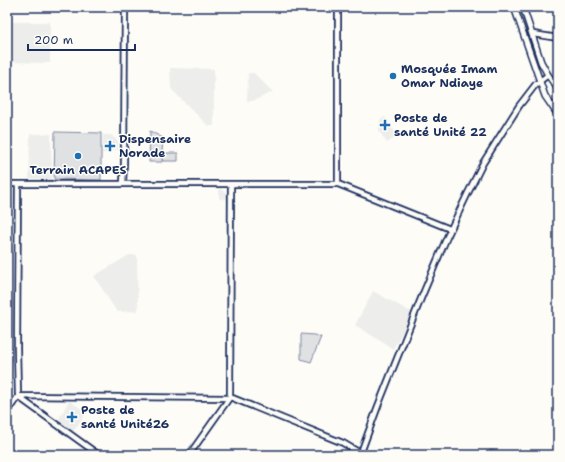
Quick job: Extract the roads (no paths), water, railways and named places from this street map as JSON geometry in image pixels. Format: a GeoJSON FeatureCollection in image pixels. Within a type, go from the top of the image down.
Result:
{"type":"FeatureCollection","features":[{"type":"Feature","properties":{"kind":"main road"},"geometry":{"type":"LineString","coordinates":[[514,7],[545,96],[558,115]]}},
{"type":"Feature","properties":{"kind":"main road"},"geometry":{"type":"LineString","coordinates":[[523,7],[541,62],[558,89]]}},
{"type":"Feature","properties":{"kind":"street"},"geometry":{"type":"LineString","coordinates":[[123,183],[125,7]]}},
{"type":"Feature","properties":{"kind":"street"},"geometry":{"type":"LineString","coordinates":[[338,7],[338,184]]}},
{"type":"Feature","properties":{"kind":"street"},"geometry":{"type":"LineString","coordinates":[[532,34],[558,38]]}},
{"type":"Feature","properties":{"kind":"street"},"geometry":{"type":"LineString","coordinates":[[19,397],[230,398],[343,443],[360,454],[381,398],[450,229],[483,164],[519,106],[539,80],[548,75]]}},
{"type":"Feature","properties":{"kind":"street"},"geometry":{"type":"LineString","coordinates":[[7,184],[338,184],[450,229]]}},
{"type":"Feature","properties":{"kind":"street"},"geometry":{"type":"LineString","coordinates":[[7,412],[19,397],[17,348],[18,184]]}},
{"type":"Feature","properties":{"kind":"street"},"geometry":{"type":"LineString","coordinates":[[189,455],[230,398],[231,184]]}},
{"type":"Feature","properties":{"kind":"street"},"geometry":{"type":"LineString","coordinates":[[19,397],[99,455]]}},
{"type":"Feature","properties":{"kind":"place","name":"Mosquée Imam Omar Ndiaye"},"geometry":{"type":"Point","coordinates":[393,76]}},
{"type":"Feature","properties":{"kind":"place","name":"Poste de santé Unité 22"},"geometry":{"type":"Point","coordinates":[385,125]}},
{"type":"Feature","properties":{"kind":"place","name":"Dispensaire Norade"},"geometry":{"type":"Point","coordinates":[110,146]}},
{"type":"Feature","properties":{"kind":"place","name":"Terrain ACAPES"},"geometry":{"type":"Point","coordinates":[78,156]}},
{"type":"Feature","properties":{"kind":"place","name":"Poste de santé Unité26"},"geometry":{"type":"Point","coordinates":[72,417]}}]}
